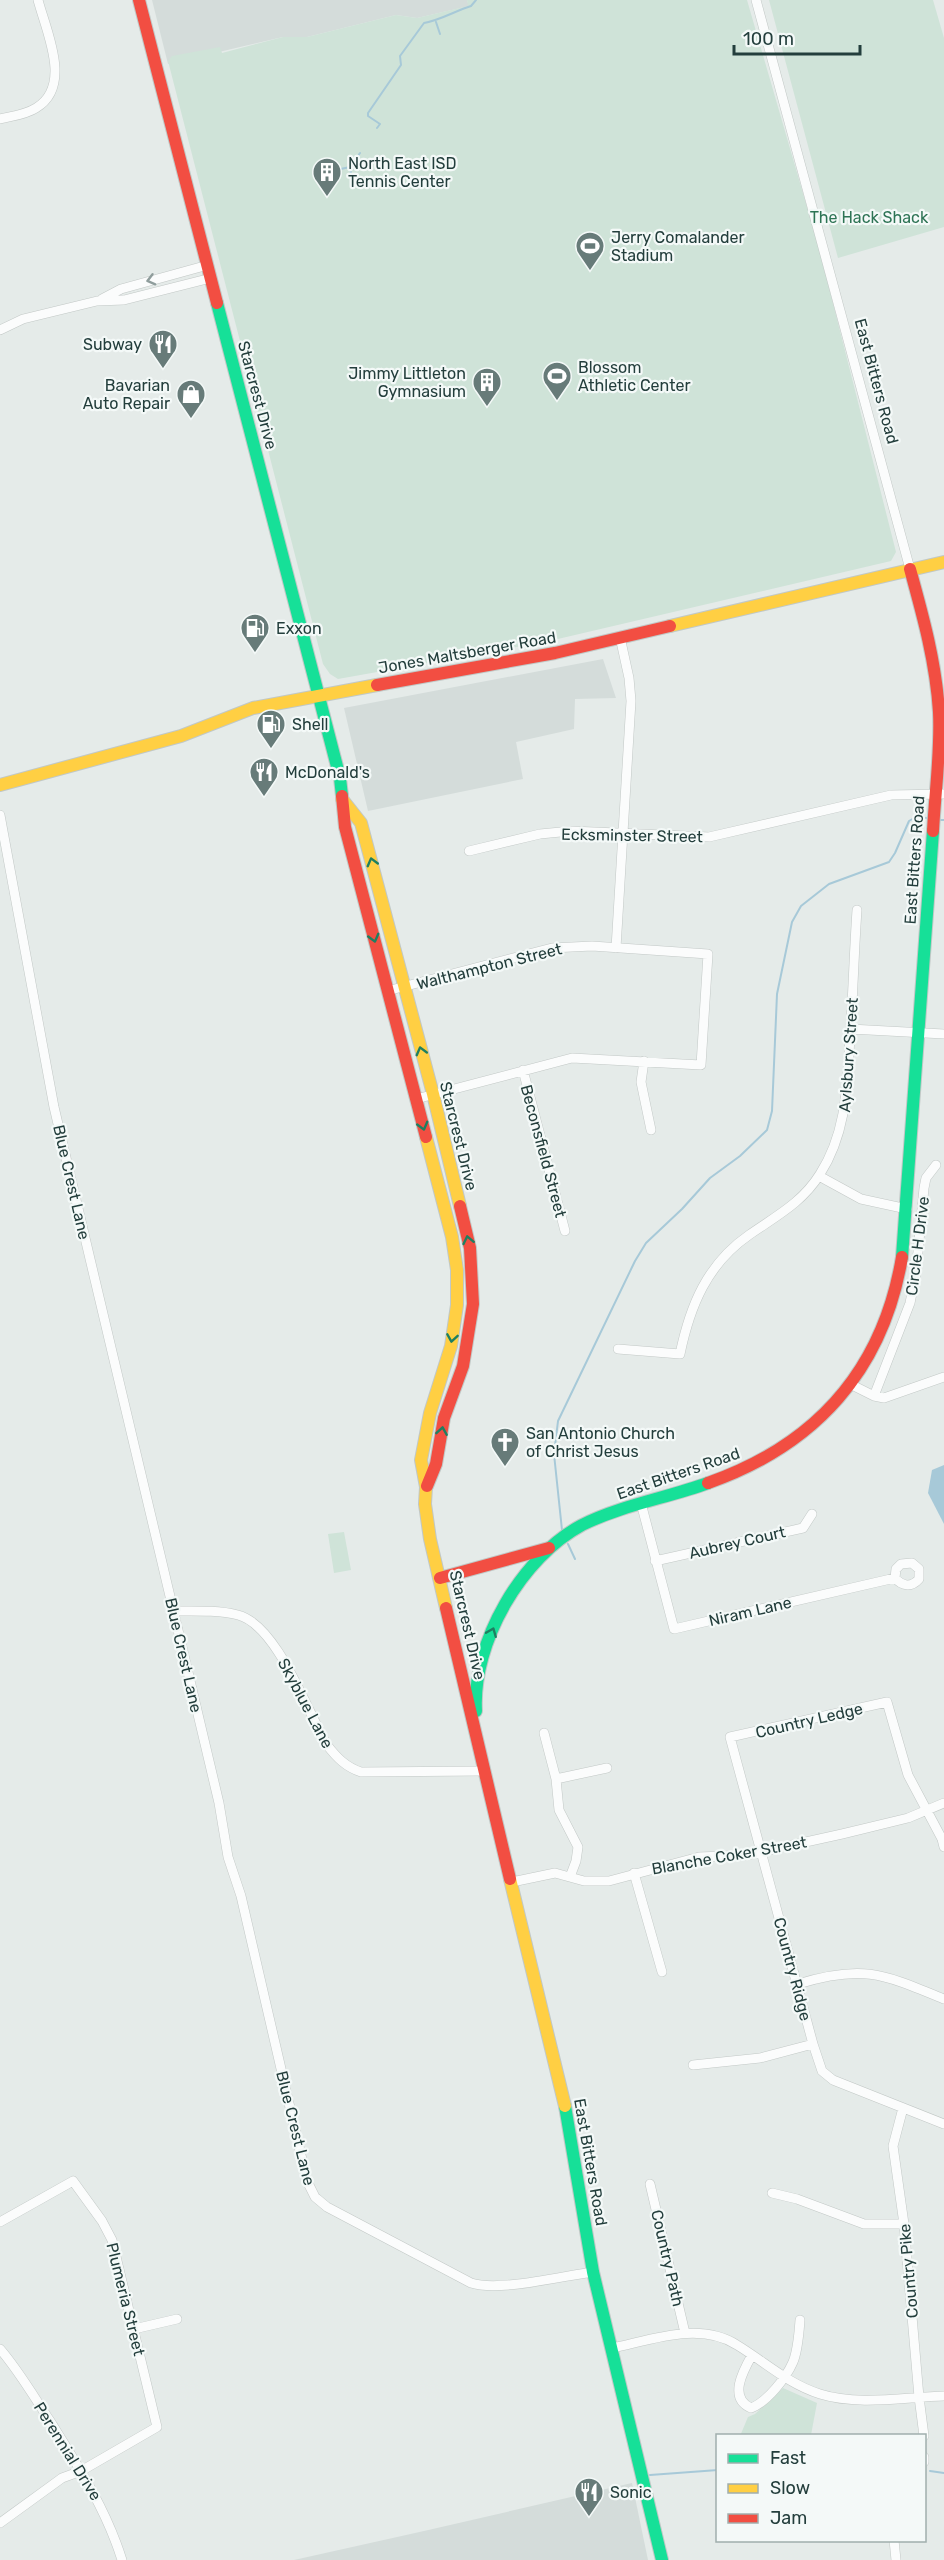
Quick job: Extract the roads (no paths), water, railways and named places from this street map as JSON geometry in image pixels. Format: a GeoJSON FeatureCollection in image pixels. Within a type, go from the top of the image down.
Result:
{"type":"FeatureCollection","features":[{"type":"Feature","properties":{"kind":"main road","name":"Starcrest Drive"},"geometry":{"type":"LineString","coordinates":[[139,0],[340,778],[345,827],[452,1237],[457,1270],[457,1299],[451,1346],[430,1413],[422,1460],[430,1539],[483,1772]]}},
{"type":"Feature","properties":{"kind":"main road","name":"Jones Maltsberger Road"},"geometry":{"type":"LineString","coordinates":[[0,786],[181,736],[253,708],[555,654],[944,562]]}},
{"type":"Feature","properties":{"kind":"main road","name":"East Bitters Road"},"geometry":{"type":"LineString","coordinates":[[549,1548],[598,1518],[722,1478],[756,1464],[803,1433],[852,1385],[874,1350],[895,1297],[902,1269],[919,1033],[940,794],[938,687],[931,649],[910,569]]}},
{"type":"Feature","properties":{"kind":"main road","name":"Starcrest Drive"},"geometry":{"type":"LineString","coordinates":[[342,799],[361,823],[433,1094],[470,1248],[473,1299],[469,1333],[444,1418],[436,1464],[426,1487]]}},
{"type":"Feature","properties":{"kind":"main road"},"geometry":{"type":"LineString","coordinates":[[457,1299],[473,1299]]}},
{"type":"Feature","properties":{"kind":"main road"},"geometry":{"type":"LineString","coordinates":[[441,1381],[455,1386]]}},
{"type":"Feature","properties":{"kind":"main road"},"geometry":{"type":"LineString","coordinates":[[440,1578],[549,1548]]}},
{"type":"Feature","properties":{"kind":"main road"},"geometry":{"type":"LineString","coordinates":[[483,1772],[475,1703],[486,1646],[497,1619],[511,1595],[549,1548]]}},
{"type":"Feature","properties":{"kind":"main road","name":"East Bitters Road"},"geometry":{"type":"LineString","coordinates":[[483,1772],[512,1882],[569,2123],[593,2272],[662,2560]]}},
{"type":"Feature","properties":{"kind":"street"},"geometry":{"type":"LineString","coordinates":[[0,119],[25,113],[41,104],[54,81],[56,64],[38,0]]}},
{"type":"Feature","properties":{"kind":"street","name":"East Bitters Road"},"geometry":{"type":"LineString","coordinates":[[756,0],[910,569]]}},
{"type":"Feature","properties":{"kind":"street"},"geometry":{"type":"LineString","coordinates":[[97,301],[121,289],[208,265]]}},
{"type":"Feature","properties":{"kind":"street"},"geometry":{"type":"LineString","coordinates":[[0,330],[23,319],[97,301],[124,300],[211,279]]}},
{"type":"Feature","properties":{"kind":"street"},"geometry":{"type":"LineString","coordinates":[[616,948],[631,701],[629,678],[620,637]]}},
{"type":"Feature","properties":{"kind":"street","name":"Ecksminster Street"},"geometry":{"type":"LineString","coordinates":[[469,851],[540,834],[571,831],[709,837],[891,795],[940,794]]}},
{"type":"Feature","properties":{"kind":"street","name":"Blue Crest Lane"},"geometry":{"type":"LineString","coordinates":[[0,815],[54,1107],[219,1803],[228,1857],[241,1896],[307,2181],[315,2197],[342,2216],[455,2275],[481,2286],[593,2272]]}},
{"type":"Feature","properties":{"kind":"street","name":"Aylsbury Street"},"geometry":{"type":"LineString","coordinates":[[618,1349],[680,1354],[691,1309],[714,1267],[737,1244],[787,1211],[819,1176],[835,1146],[844,1115],[857,910]]}},
{"type":"Feature","properties":{"kind":"street","name":"Walthampton Street"},"geometry":{"type":"LineString","coordinates":[[387,991],[552,948],[572,946],[708,954],[701,1065],[644,1061]]}},
{"type":"Feature","properties":{"kind":"street"},"geometry":{"type":"LineString","coordinates":[[850,1029],[944,1034]]}},
{"type":"Feature","properties":{"kind":"street"},"geometry":{"type":"LineString","coordinates":[[416,1099],[572,1058],[644,1061],[641,1082],[651,1130]]}},
{"type":"Feature","properties":{"kind":"street","name":"Beconsfield Street"},"geometry":{"type":"LineString","coordinates":[[523,1070],[565,1231]]}},
{"type":"Feature","properties":{"kind":"street","name":"Circle H Drive"},"geometry":{"type":"LineString","coordinates":[[874,1396],[910,1303],[916,1273],[926,1178],[936,1165]]}},
{"type":"Feature","properties":{"kind":"street"},"geometry":{"type":"LineString","coordinates":[[819,1176],[861,1199],[907,1209]]}},
{"type":"Feature","properties":{"kind":"street"},"geometry":{"type":"LineString","coordinates":[[852,1385],[874,1396],[884,1398],[944,1377]]}},
{"type":"Feature","properties":{"kind":"street"},"geometry":{"type":"LineString","coordinates":[[641,1503],[655,1561]]}},
{"type":"Feature","properties":{"kind":"street","name":"Aubrey Court"},"geometry":{"type":"LineString","coordinates":[[655,1561],[803,1528],[812,1514]]}},
{"type":"Feature","properties":{"kind":"street","name":"Niram Lane"},"geometry":{"type":"LineString","coordinates":[[655,1561],[674,1629],[895,1578]]}},
{"type":"Feature","properties":{"kind":"street","name":"Skyblue Lane"},"geometry":{"type":"LineString","coordinates":[[174,1611],[239,1615],[261,1628],[276,1649],[327,1745],[338,1760],[351,1769],[361,1772],[483,1772]]}},
{"type":"Feature","properties":{"kind":"street","name":"Country Ledge"},"geometry":{"type":"LineString","coordinates":[[730,1737],[887,1702],[908,1775],[927,1812]]}},
{"type":"Feature","properties":{"kind":"street"},"geometry":{"type":"LineString","coordinates":[[544,1733],[556,1779],[559,1810],[578,1847],[570,1877]]}},
{"type":"Feature","properties":{"kind":"street","name":"Country Ridge"},"geometry":{"type":"LineString","coordinates":[[730,1737],[822,2071],[833,2080],[944,2124]]}},
{"type":"Feature","properties":{"kind":"street"},"geometry":{"type":"LineString","coordinates":[[556,1779],[607,1768]]}},
{"type":"Feature","properties":{"kind":"street","name":"Blanche Coker Street"},"geometry":{"type":"LineString","coordinates":[[512,1882],[555,1873],[592,1881],[609,1881],[699,1857],[747,1855],[842,1834],[927,1812],[944,1803]]}},
{"type":"Feature","properties":{"kind":"street"},"geometry":{"type":"LineString","coordinates":[[927,1812],[944,1847]]}},
{"type":"Feature","properties":{"kind":"street"},"geometry":{"type":"LineString","coordinates":[[634,1873],[662,1972]]}},
{"type":"Feature","properties":{"kind":"street"},"geometry":{"type":"LineString","coordinates":[[798,1984],[839,1973],[876,1974],[944,1999]]}},
{"type":"Feature","properties":{"kind":"street"},"geometry":{"type":"LineString","coordinates":[[693,2065],[760,2058],[813,2044]]}},
{"type":"Feature","properties":{"kind":"street","name":"Country Pike"},"geometry":{"type":"LineString","coordinates":[[903,2108],[893,2146],[904,2224],[924,2434]]}},
{"type":"Feature","properties":{"kind":"street","name":"Plumeria Street"},"geometry":{"type":"LineString","coordinates":[[0,2222],[73,2181],[102,2221],[112,2240],[157,2427],[81,2471]]}},
{"type":"Feature","properties":{"kind":"street","name":"Country Path"},"geometry":{"type":"LineString","coordinates":[[650,2184],[686,2333]]}},
{"type":"Feature","properties":{"kind":"street"},"geometry":{"type":"LineString","coordinates":[[772,2193],[797,2199],[864,2224],[904,2224]]}},
{"type":"Feature","properties":{"kind":"street"},"geometry":{"type":"LineString","coordinates":[[134,2329],[177,2319]]}},
{"type":"Feature","properties":{"kind":"street"},"geometry":{"type":"LineString","coordinates":[[752,2355],[741,2375],[740,2399],[743,2404],[751,2408],[758,2405],[783,2377],[794,2360],[800,2320]]}},
{"type":"Feature","properties":{"kind":"street"},"geometry":{"type":"LineString","coordinates":[[612,2348],[686,2333],[705,2334],[727,2340],[783,2377],[809,2390],[838,2398],[944,2396]]}},
{"type":"Feature","properties":{"kind":"street","name":"Perennial Drive"},"geometry":{"type":"LineString","coordinates":[[0,2349],[22,2378],[103,2507],[122,2560]]}},
{"type":"Feature","properties":{"kind":"street"},"geometry":{"type":"LineString","coordinates":[[0,2523],[62,2478],[81,2471]]}},
{"type":"Feature","properties":{"kind":"street"},"geometry":{"type":"LineString","coordinates":[[894,2542],[896,2560]]}},
{"type":"Feature","properties":{"kind":"water"},"geometry":{"type":"Polygon","coordinates":[[[944,1465],[944,1524],[928,1493],[932,1470],[944,1465]]]}},
{"type":"Feature","properties":{"kind":"waterway"},"geometry":{"type":"LineString","coordinates":[[377,128],[380,124],[368,116],[368,113],[401,65],[400,56],[424,23],[471,6],[476,0]]}},
{"type":"Feature","properties":{"kind":"waterway"},"geometry":{"type":"LineString","coordinates":[[436,22],[440,34]]}},
{"type":"Feature","properties":{"kind":"waterway"},"geometry":{"type":"LineString","coordinates":[[352,181],[350,167],[360,153]]}},
{"type":"Feature","properties":{"kind":"waterway"},"geometry":{"type":"LineString","coordinates":[[336,170],[350,167]]}},
{"type":"Feature","properties":{"kind":"waterway"},"geometry":{"type":"LineString","coordinates":[[562,1530],[554,1454],[558,1421],[635,1261],[646,1243],[710,1178],[740,1156],[767,1130],[772,1111],[777,994],[792,922],[801,906],[829,884],[889,862],[909,821],[916,817],[926,818]]}},
{"type":"Feature","properties":{"kind":"waterway"},"geometry":{"type":"LineString","coordinates":[[568,1544],[575,1559]]}},
{"type":"Feature","properties":{"kind":"waterway"},"geometry":{"type":"LineString","coordinates":[[650,2475],[716,2470]]}},
{"type":"Feature","properties":{"kind":"waterway"},"geometry":{"type":"LineString","coordinates":[[930,2471],[944,2473]]}},
{"type":"Feature","properties":{"kind":"place","name":"North East ISD Tennis Center"},"geometry":{"type":"Point","coordinates":[327,198]}},
{"type":"Feature","properties":{"kind":"place","name":"Jerry Comalander Stadium"},"geometry":{"type":"Point","coordinates":[590,272]}},
{"type":"Feature","properties":{"kind":"place","name":"Subway"},"geometry":{"type":"Point","coordinates":[163,370]}},
{"type":"Feature","properties":{"kind":"place","name":"Blossom Athletic Center"},"geometry":{"type":"Point","coordinates":[557,402]}},
{"type":"Feature","properties":{"kind":"place","name":"Jimmy Littleton Gymnasium"},"geometry":{"type":"Point","coordinates":[487,408]}},
{"type":"Feature","properties":{"kind":"place","name":"Bavarian Auto Repair"},"geometry":{"type":"Point","coordinates":[191,420]}},
{"type":"Feature","properties":{"kind":"place","name":"Exxon"},"geometry":{"type":"Point","coordinates":[255,654]}},
{"type":"Feature","properties":{"kind":"place","name":"Shell"},"geometry":{"type":"Point","coordinates":[271,750]}},
{"type":"Feature","properties":{"kind":"place","name":"McDonald's"},"geometry":{"type":"Point","coordinates":[264,798]}},
{"type":"Feature","properties":{"kind":"place","name":"San Antonio Church of Christ Jesus"},"geometry":{"type":"Point","coordinates":[505,1468]}},
{"type":"Feature","properties":{"kind":"place","name":"Sonic"},"geometry":{"type":"Point","coordinates":[589,2518]}},
{"type":"Feature","properties":{"kind":"park label","name":"The Hack Shack"},"geometry":{"type":"Point","coordinates":[869,217]}}]}
